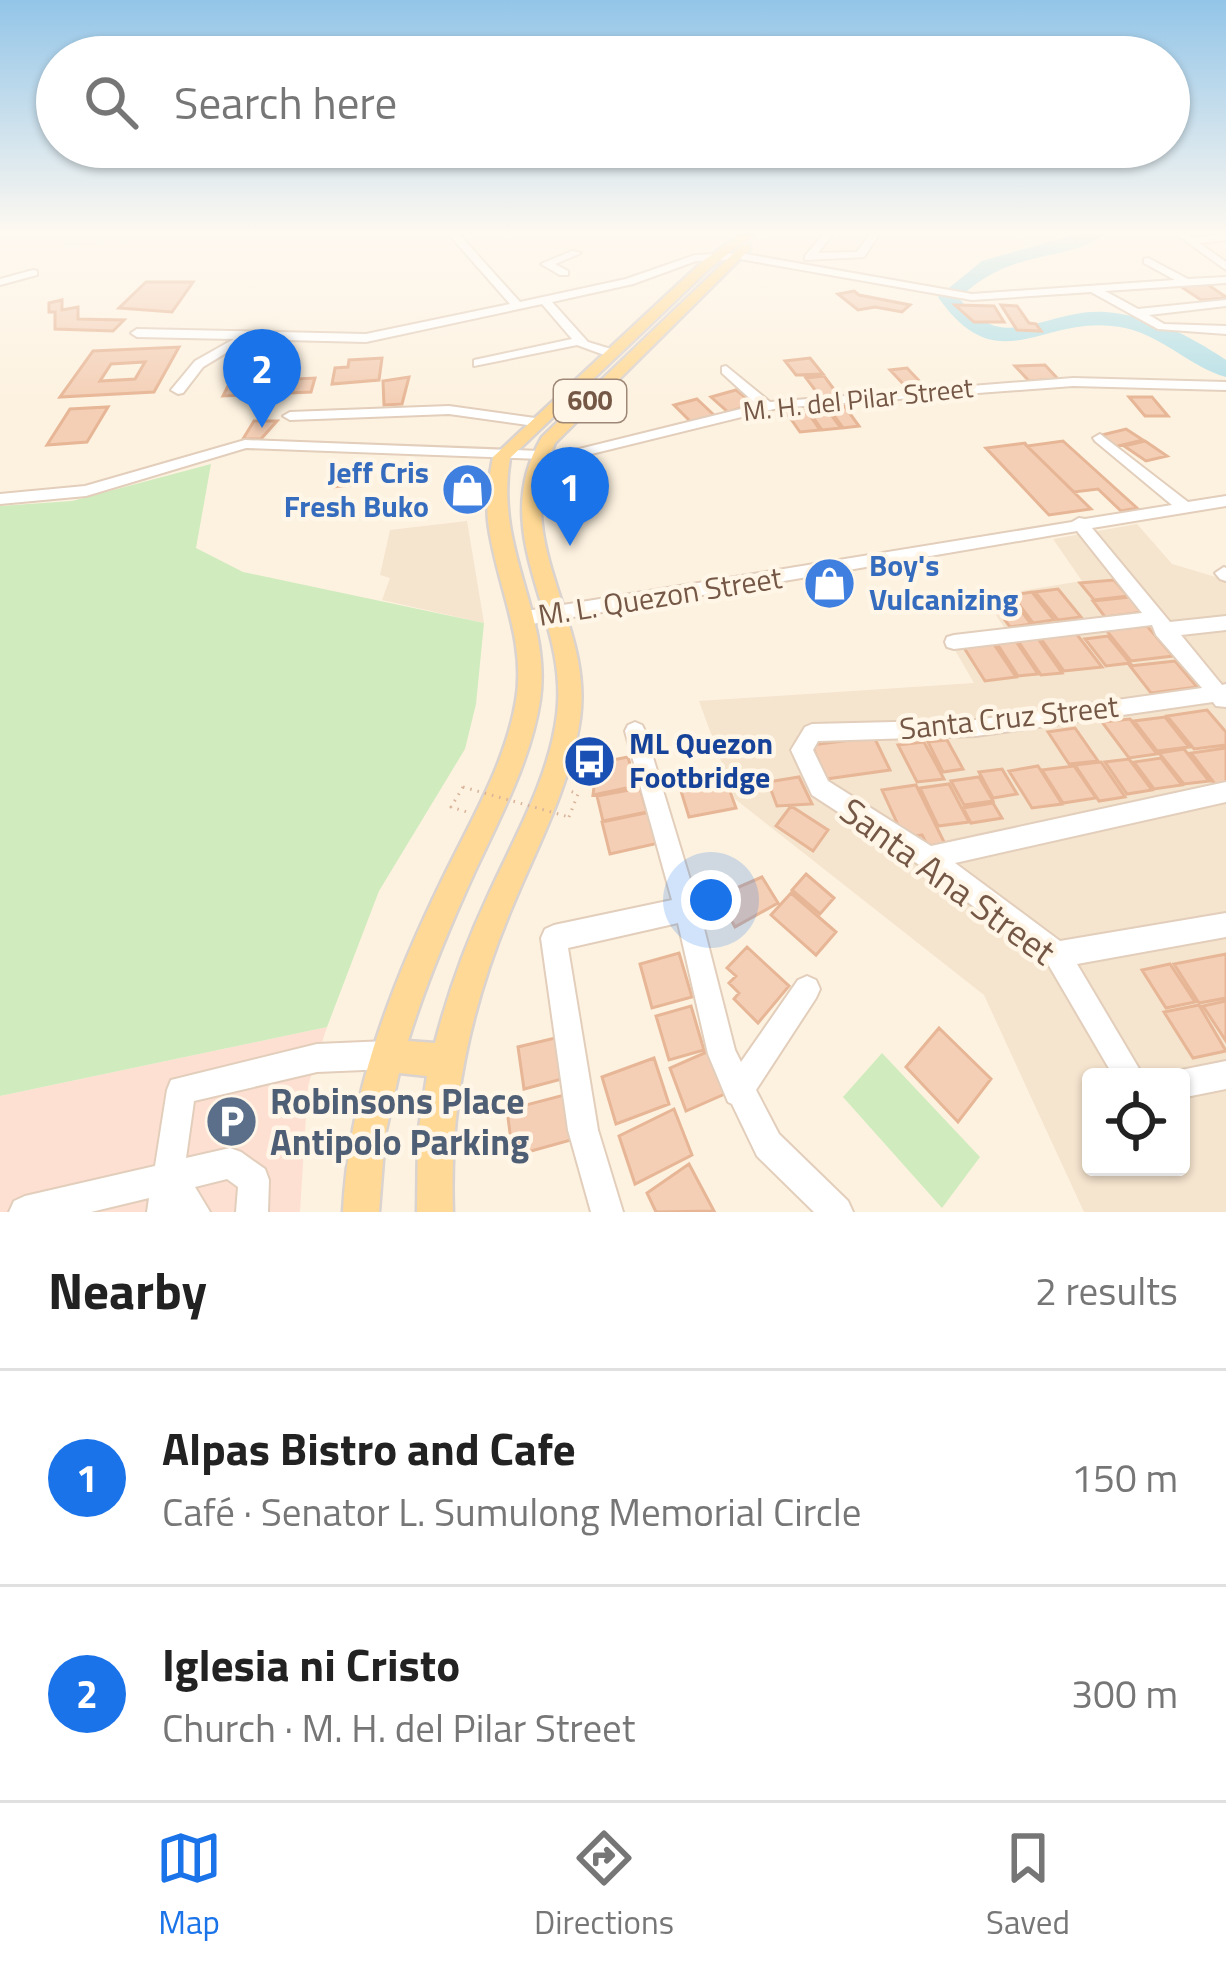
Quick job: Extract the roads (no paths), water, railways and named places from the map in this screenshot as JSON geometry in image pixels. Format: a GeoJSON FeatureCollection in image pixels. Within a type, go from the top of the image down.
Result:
{"type":"FeatureCollection","features":[{"type":"Feature","properties":{"kind":"main road","name":"600"},"geometry":{"type":"LineString","coordinates":[[502,457],[683,288]]}},
{"type":"Feature","properties":{"kind":"main road","name":"600"},"geometry":{"type":"LineString","coordinates":[[435,1212],[435,1117],[446,1060],[474,965],[557,770],[570,709],[566,654],[527,493],[537,458],[708,288]]}},
{"type":"Feature","properties":{"kind":"main road"},"geometry":{"type":"LineString","coordinates":[[361,1212],[370,1120],[387,1055],[440,915],[510,770],[529,695],[529,657],[494,495],[502,457]]}},
{"type":"Feature","properties":{"kind":"main road"},"geometry":{"type":"LineString","coordinates":[[387,1055],[446,1060]]}},
{"type":"Feature","properties":{"kind":"street"},"geometry":{"type":"LineString","coordinates":[[501,288],[518,306]]}},
{"type":"Feature","properties":{"kind":"street"},"geometry":{"type":"LineString","coordinates":[[137,333],[366,338],[596,288]]}},
{"type":"Feature","properties":{"kind":"street"},"geometry":{"type":"LineString","coordinates":[[915,288],[972,297],[1113,288]]}},
{"type":"Feature","properties":{"kind":"street"},"geometry":{"type":"LineString","coordinates":[[1093,289],[1162,327],[1226,330]]}},
{"type":"Feature","properties":{"kind":"street"},"geometry":{"type":"LineString","coordinates":[[544,301],[579,341],[610,352]]}},
{"type":"Feature","properties":{"kind":"street"},"geometry":{"type":"LineString","coordinates":[[1135,314],[1226,303]]}},
{"type":"Feature","properties":{"kind":"street"},"geometry":{"type":"LineString","coordinates":[[178,390],[200,364],[248,336]]}},
{"type":"Feature","properties":{"kind":"street"},"geometry":{"type":"LineString","coordinates":[[478,363],[579,341]]}},
{"type":"Feature","properties":{"kind":"street"},"geometry":{"type":"LineString","coordinates":[[726,370],[766,406]]}},
{"type":"Feature","properties":{"kind":"street","name":"M. H. del Pilar Street"},"geometry":{"type":"LineString","coordinates":[[0,499],[86,491],[245,444],[537,458],[590,453],[766,406],[944,388],[1073,382],[1221,387]]}},
{"type":"Feature","properties":{"kind":"street"},"geometry":{"type":"LineString","coordinates":[[290,416],[448,410],[536,422]]}},
{"type":"Feature","properties":{"kind":"street"},"geometry":{"type":"LineString","coordinates":[[1100,438],[1185,508]]}},
{"type":"Feature","properties":{"kind":"street","name":"M. L. Quezon Street"},"geometry":{"type":"LineString","coordinates":[[520,619],[1226,501]]}},
{"type":"Feature","properties":{"kind":"street"},"geometry":{"type":"LineString","coordinates":[[1079,524],[1223,696]]}},
{"type":"Feature","properties":{"kind":"street"},"geometry":{"type":"LineString","coordinates":[[954,642],[1159,624],[1226,623]]}},
{"type":"Feature","properties":{"kind":"street","name":"Santa Cruz Street"},"geometry":{"type":"LineString","coordinates":[[802,750],[812,734],[976,728],[1223,696]]}},
{"type":"Feature","properties":{"kind":"street"},"geometry":{"type":"LineString","coordinates":[[635,731],[687,909],[722,1054],[768,1145],[836,1212]]}},
{"type":"Feature","properties":{"kind":"street","name":"Santa Ana Street"},"geometry":{"type":"LineString","coordinates":[[802,750],[820,788],[929,858],[1057,955],[1125,1068]]}},
{"type":"Feature","properties":{"kind":"street"},"geometry":{"type":"LineString","coordinates":[[929,858],[1226,792]]}},
{"type":"Feature","properties":{"kind":"street"},"geometry":{"type":"LineString","coordinates":[[607,1212],[583,1130],[554,938],[687,909]]}},
{"type":"Feature","properties":{"kind":"street"},"geometry":{"type":"LineString","coordinates":[[1057,955],[1226,925]]}},
{"type":"Feature","properties":{"kind":"street"},"geometry":{"type":"LineString","coordinates":[[738,1092],[807,989]]}},
{"type":"Feature","properties":{"kind":"street"},"geometry":{"type":"LineString","coordinates":[[163,1212],[181,1090],[317,1058],[387,1055]]}},
{"type":"Feature","properties":{"kind":"street"},"geometry":{"type":"LineString","coordinates":[[1190,1082],[1226,1075]]}},
{"type":"Feature","properties":{"kind":"street"},"geometry":{"type":"LineString","coordinates":[[25,1212],[230,1163],[254,1180],[251,1212]]}},
{"type":"Feature","properties":{"kind":"street"},"geometry":{"type":"LineString","coordinates":[[168,1177],[194,1212]]}},
{"type":"Feature","properties":{"kind":"waterway"},"geometry":{"type":"LineString","coordinates":[[958,288],[948,297],[981,332],[999,336],[1077,319],[1116,320],[1166,334],[1226,370]]}},
{"type":"Feature","properties":{"kind":"place","name":"Iglesia ni Cristo"},"geometry":{"type":"Point","coordinates":[262,428]}},
{"type":"Feature","properties":{"kind":"place","name":"Jeff Cris Fresh Buko"},"geometry":{"type":"Point","coordinates":[468,490]}},
{"type":"Feature","properties":{"kind":"place","name":"Alpas Bistro and Cafe"},"geometry":{"type":"Point","coordinates":[570,546]}},
{"type":"Feature","properties":{"kind":"place","name":"Boy's Vulcanizing"},"geometry":{"type":"Point","coordinates":[830,583]}},
{"type":"Feature","properties":{"kind":"place","name":"ML Quezon Footbridge"},"geometry":{"type":"Point","coordinates":[590,761]}},
{"type":"Feature","properties":{"kind":"place","name":"Robinsons Place Antipolo Parking"},"geometry":{"type":"Point","coordinates":[231,1122]}}]}
